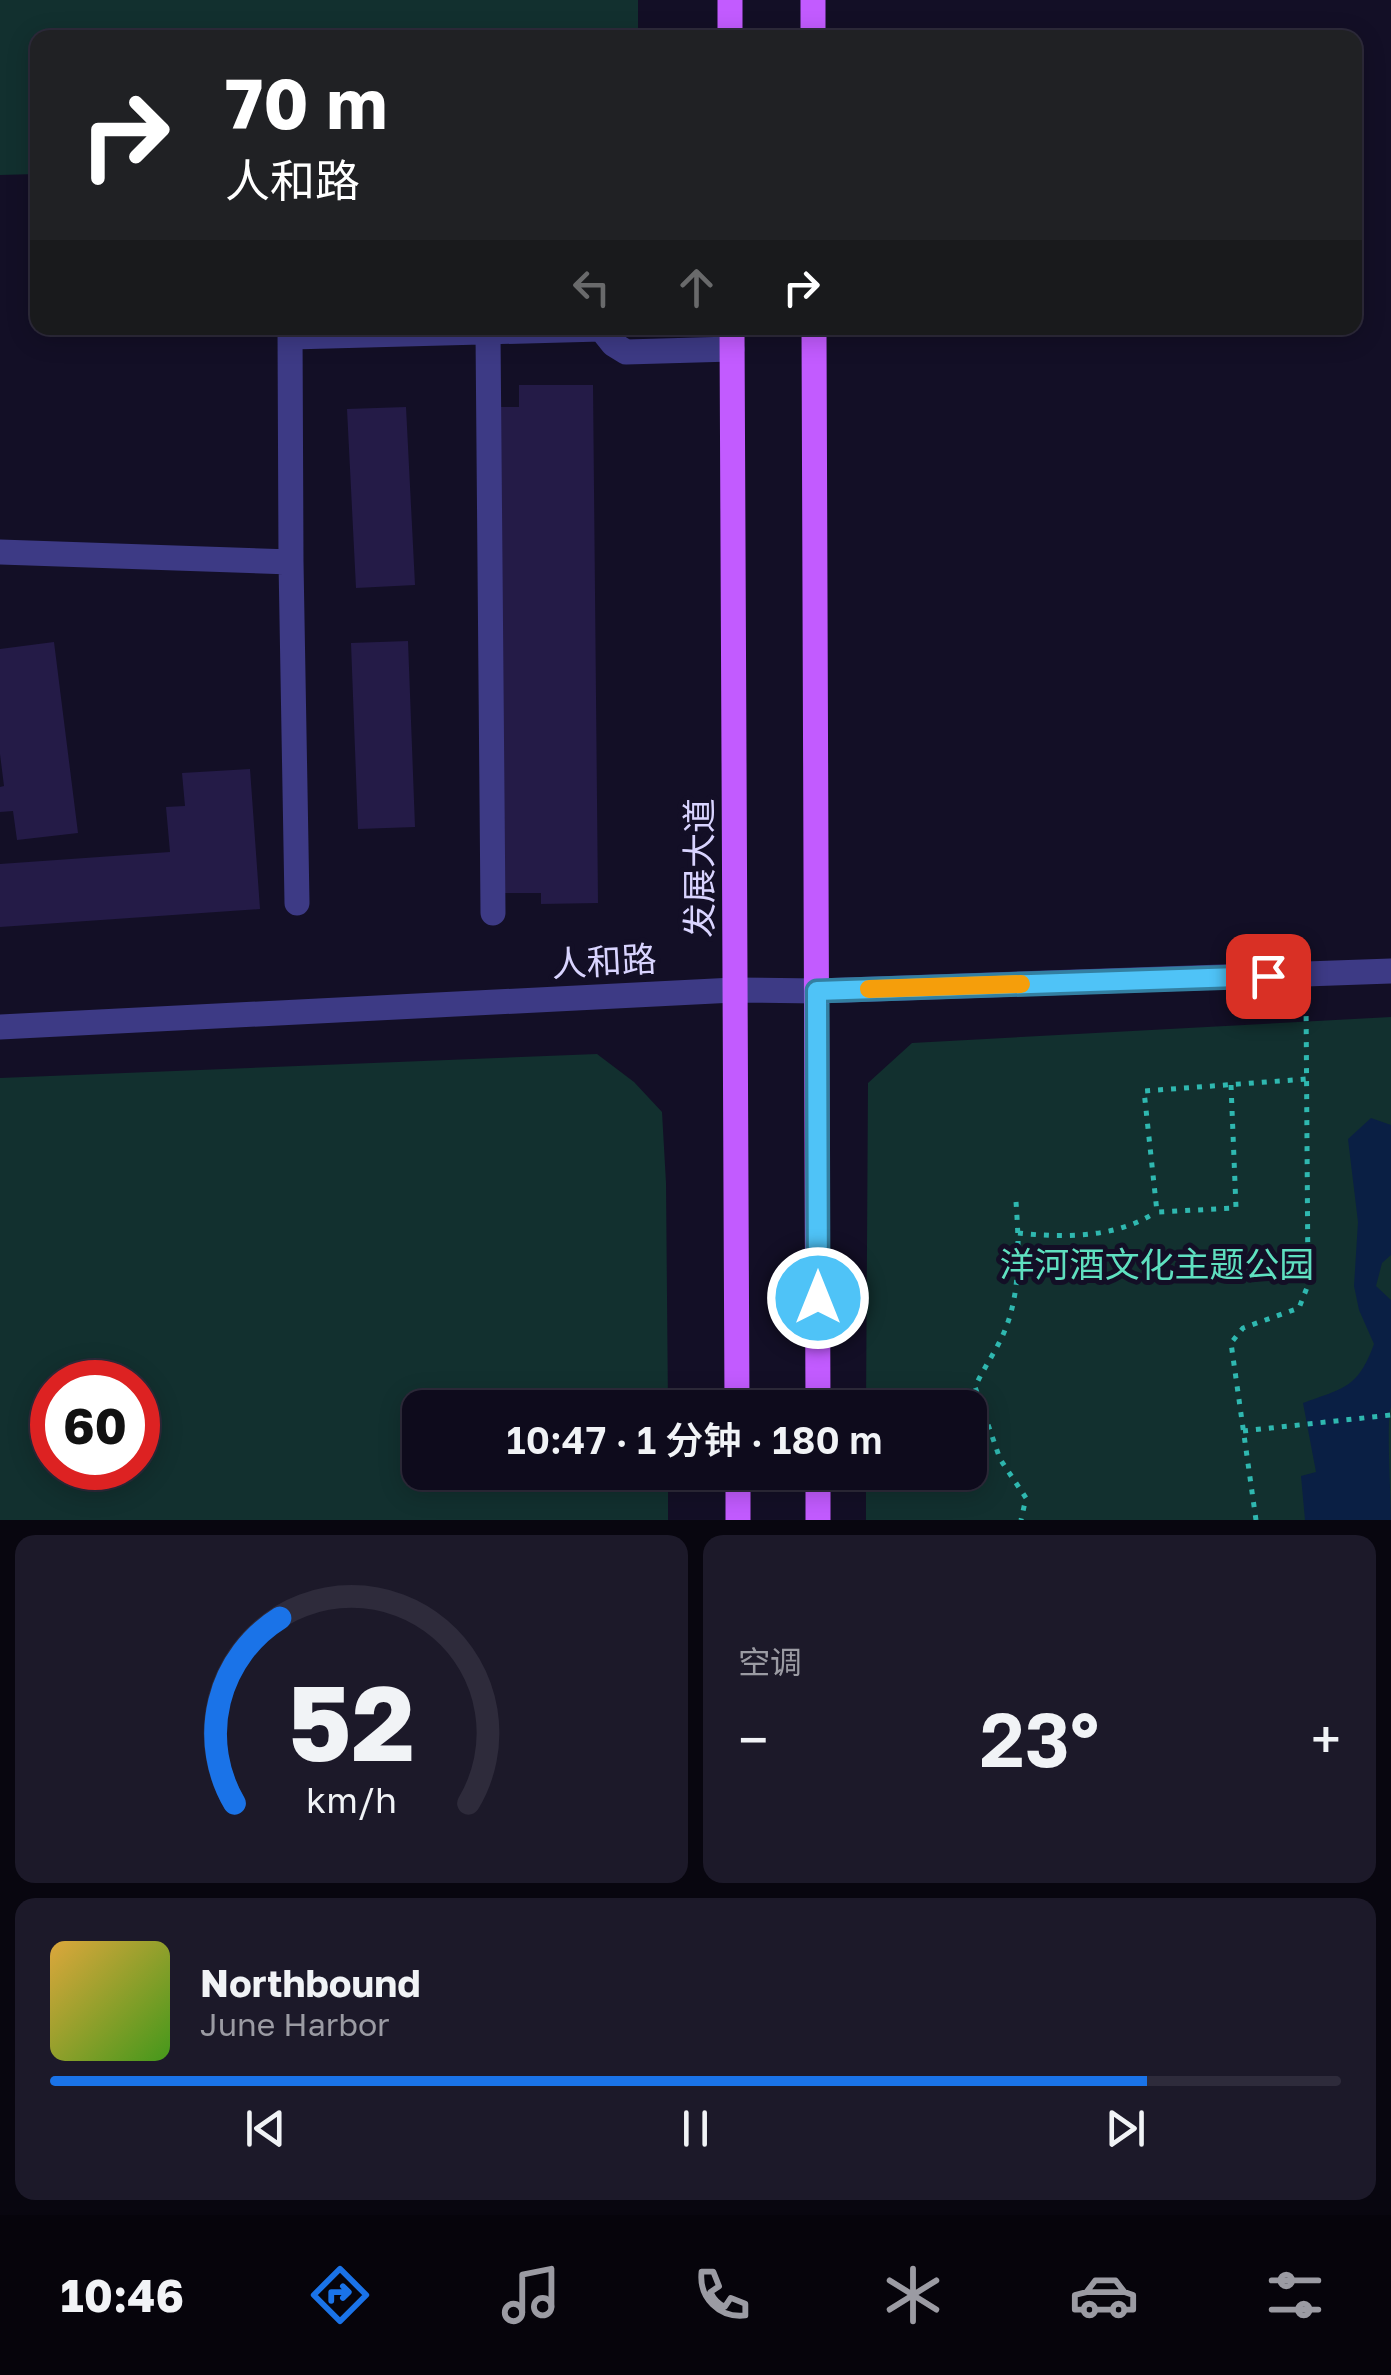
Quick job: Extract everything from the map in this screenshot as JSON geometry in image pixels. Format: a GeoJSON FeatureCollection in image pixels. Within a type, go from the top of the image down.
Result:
{"type":"FeatureCollection","features":[{"type":"Feature","properties":{"kind":"main road"},"geometry":{"type":"LineString","coordinates":[[730,0],[730,30]]}},
{"type":"Feature","properties":{"kind":"main road"},"geometry":{"type":"LineString","coordinates":[[812,0],[813,30]]}},
{"type":"Feature","properties":{"kind":"main road"},"geometry":{"type":"LineString","coordinates":[[814,335],[818,1390]]}},
{"type":"Feature","properties":{"kind":"main road","name":"发展大道"},"geometry":{"type":"LineString","coordinates":[[732,338],[737,1390]]}},
{"type":"Feature","properties":{"kind":"main road"},"geometry":{"type":"LineString","coordinates":[[738,1490],[738,1520]]}},
{"type":"Feature","properties":{"kind":"main road"},"geometry":{"type":"LineString","coordinates":[[818,1490],[818,1520]]}},
{"type":"Feature","properties":{"kind":"street"},"geometry":{"type":"LineString","coordinates":[[291,335],[290,562],[297,904]]}},
{"type":"Feature","properties":{"kind":"street"},"geometry":{"type":"LineString","coordinates":[[488,335],[493,913]]}},
{"type":"Feature","properties":{"kind":"street"},"geometry":{"type":"LineString","coordinates":[[606,335],[626,352],[732,338]]}},
{"type":"Feature","properties":{"kind":"street"},"geometry":{"type":"LineString","coordinates":[[0,552],[290,562]]}},
{"type":"Feature","properties":{"kind":"street","name":"人和路"},"geometry":{"type":"LineString","coordinates":[[0,1027],[734,990],[817,991],[1391,972]]}},
{"type":"Feature","properties":{"kind":"path"},"geometry":{"type":"LineString","coordinates":[[1256,1520],[1231,1343],[1243,1328],[1300,1308],[1308,1285],[1306,974]]}},
{"type":"Feature","properties":{"kind":"path"},"geometry":{"type":"LineString","coordinates":[[1156,1212],[1144,1091],[1307,1079]]}},
{"type":"Feature","properties":{"kind":"path"},"geometry":{"type":"LineString","coordinates":[[1018,1233],[1048,1236],[1114,1230],[1136,1225],[1156,1212],[1236,1208],[1231,1084]]}},
{"type":"Feature","properties":{"kind":"path"},"geometry":{"type":"LineString","coordinates":[[1016,1202],[1013,1307],[975,1388],[1000,1458],[1026,1498],[1021,1520]]}},
{"type":"Feature","properties":{"kind":"path"},"geometry":{"type":"LineString","coordinates":[[1243,1430],[1391,1415]]}},
{"type":"Feature","properties":{"kind":"green space"},"geometry":{"type":"Polygon","coordinates":[[[0,0],[638,0],[638,30],[30,30],[30,174],[0,175],[0,0]]]}},
{"type":"Feature","properties":{"kind":"green space","name":"洋河酒文化主题公园"},"geometry":{"type":"Polygon","coordinates":[[[1391,1017],[1391,1520],[866,1520],[866,1490],[987,1490],[987,1390],[866,1390],[868,1083],[912,1043],[1391,1017]]]}},
{"type":"Feature","properties":{"kind":"green space"},"geometry":{"type":"Polygon","coordinates":[[[597,1054],[634,1082],[662,1112],[668,1390],[402,1390],[402,1490],[668,1490],[668,1520],[0,1520],[0,1078],[597,1054]]]}},
{"type":"Feature","properties":{"kind":"water"},"geometry":{"type":"Polygon","coordinates":[[[1371,1118],[1391,1125],[1391,1255],[1382,1263],[1376,1286],[1391,1300],[1391,1520],[1305,1520],[1301,1476],[1316,1472],[1303,1403],[1348,1384],[1362,1370],[1374,1344],[1359,1310],[1354,1286],[1358,1222],[1348,1139],[1371,1118]]]}},
{"type":"Feature","properties":{"kind":"building"},"geometry":{"type":"Polygon","coordinates":[[[519,385],[593,385],[598,903],[541,904],[541,893],[502,893],[497,407],[519,407],[519,385]]]}},
{"type":"Feature","properties":{"kind":"building"},"geometry":{"type":"Polygon","coordinates":[[[406,407],[415,585],[356,588],[347,409],[406,407]]]}},
{"type":"Feature","properties":{"kind":"building"},"geometry":{"type":"Polygon","coordinates":[[[408,641],[415,827],[358,829],[351,643],[408,641]]]}},
{"type":"Feature","properties":{"kind":"building"},"geometry":{"type":"Polygon","coordinates":[[[54,642],[78,833],[17,840],[13,811],[0,812],[0,787],[4,786],[0,754],[0,649],[54,642]]]}},
{"type":"Feature","properties":{"kind":"building"},"geometry":{"type":"Polygon","coordinates":[[[250,769],[260,909],[0,927],[0,864],[170,852],[166,807],[185,806],[182,773],[250,769]]]}},
{"type":"Feature","properties":{"kind":"slow traffic"},"geometry":{"type":"LineString","coordinates":[[869,989],[1021,984]]}},
{"type":"Feature","properties":{"kind":"route"},"geometry":{"type":"LineString","coordinates":[[818,1298],[817,991],[1268,976]]}}]}
